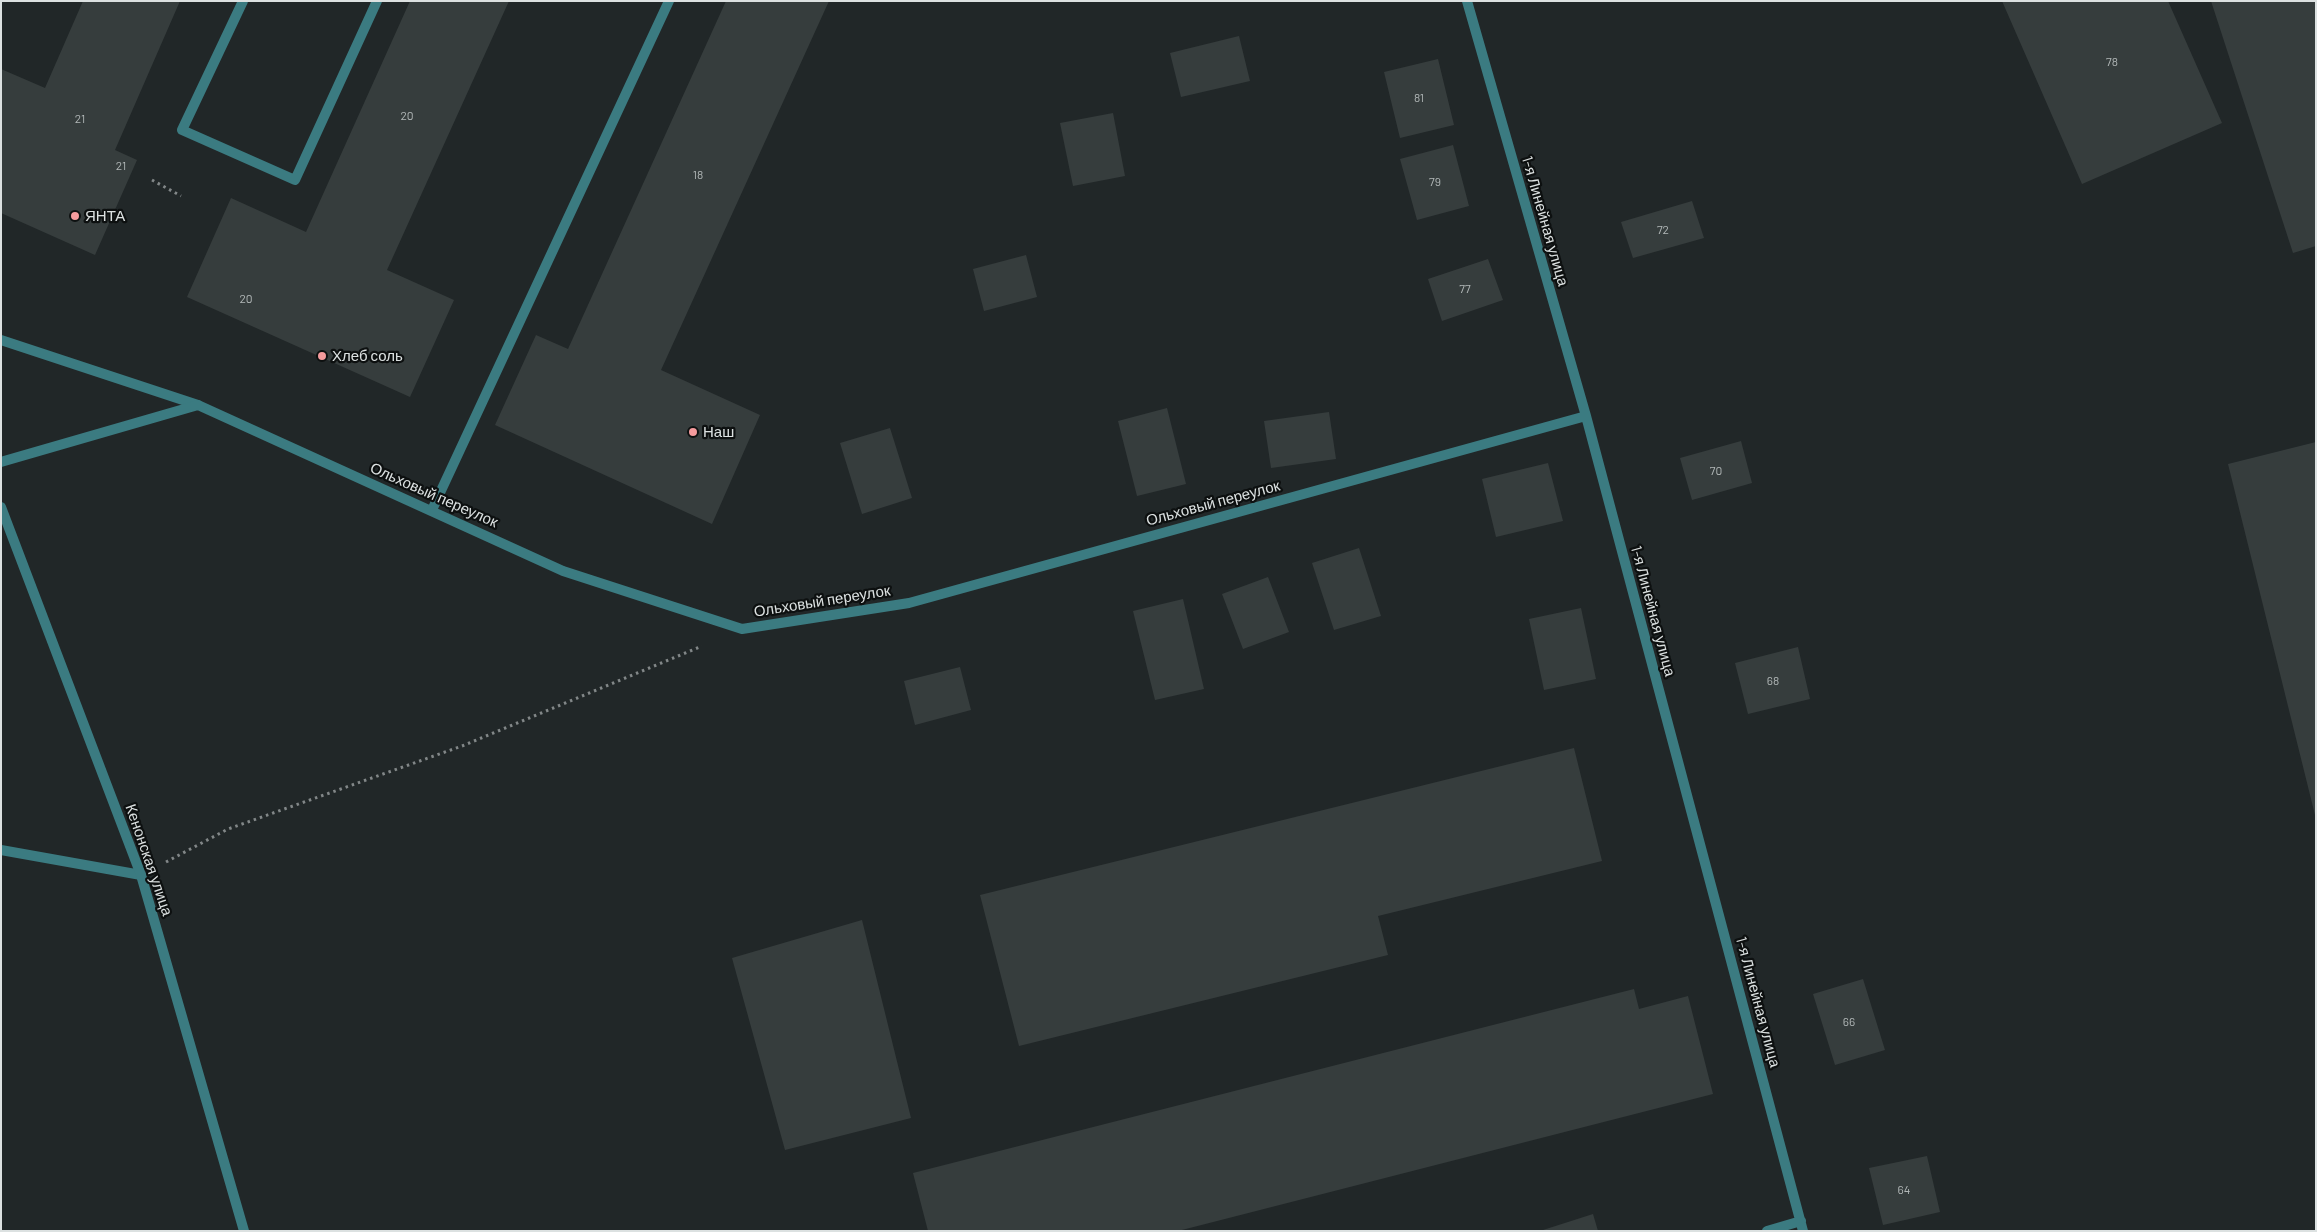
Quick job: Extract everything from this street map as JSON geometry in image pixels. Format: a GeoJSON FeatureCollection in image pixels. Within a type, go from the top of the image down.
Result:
{"type":"FeatureCollection","features":[{"type":"Feature","properties":{"kind":"street"},"geometry":{"type":"LineString","coordinates":[[243,1],[182,130],[295,180],[377,1]]}},
{"type":"Feature","properties":{"kind":"street"},"geometry":{"type":"LineString","coordinates":[[432,510],[669,1]]}},
{"type":"Feature","properties":{"kind":"street","name":"1-я Линейная улица"},"geometry":{"type":"LineString","coordinates":[[1467,1],[1586,416],[1802,1226]]}},
{"type":"Feature","properties":{"kind":"street","name":"Ольховый переулок"},"geometry":{"type":"LineString","coordinates":[[1,340],[198,405],[563,571],[742,629],[909,603],[1586,416]]}},
{"type":"Feature","properties":{"kind":"street"},"geometry":{"type":"LineString","coordinates":[[1,462],[198,405]]}},
{"type":"Feature","properties":{"kind":"street","name":"Кенонская улица"},"geometry":{"type":"LineString","coordinates":[[1,507],[141,875],[244,1231]]}},
{"type":"Feature","properties":{"kind":"street"},"geometry":{"type":"LineString","coordinates":[[1,850],[141,875]]}},
{"type":"Feature","properties":{"kind":"street"},"geometry":{"type":"LineString","coordinates":[[1767,1231],[1802,1226]]}},
{"type":"Feature","properties":{"kind":"path"},"geometry":{"type":"LineString","coordinates":[[152,180],[181,196]]}},
{"type":"Feature","properties":{"kind":"path"},"geometry":{"type":"LineString","coordinates":[[141,875],[228,829],[462,746],[742,629]]}},
{"type":"Feature","properties":{"kind":"building"},"geometry":{"type":"Polygon","coordinates":[[[83,1],[180,1],[115,150],[137,160],[95,255],[1,213],[1,69],[45,88],[83,1]]]}},
{"type":"Feature","properties":{"kind":"building"},"geometry":{"type":"Polygon","coordinates":[[[410,1],[509,1],[387,270],[454,300],[410,397],[187,297],[231,198],[306,232],[410,1]]]}},
{"type":"Feature","properties":{"kind":"building"},"geometry":{"type":"Polygon","coordinates":[[[726,1],[829,1],[661,370],[760,415],[712,524],[495,425],[536,335],[568,349],[726,1]]]}},
{"type":"Feature","properties":{"kind":"building"},"geometry":{"type":"Polygon","coordinates":[[[2002,1],[2168,1],[2222,123],[2082,184],[2002,1]]]}},
{"type":"Feature","properties":{"kind":"building"},"geometry":{"type":"Polygon","coordinates":[[[2211,1],[2316,1],[2316,246],[2293,253],[2211,1]]]}},
{"type":"Feature","properties":{"kind":"building"},"geometry":{"type":"Polygon","coordinates":[[[1239,36],[1250,81],[1181,97],[1170,53],[1239,36]]]}},
{"type":"Feature","properties":{"kind":"building"},"geometry":{"type":"Polygon","coordinates":[[[1438,59],[1454,125],[1400,138],[1384,72],[1438,59]]]}},
{"type":"Feature","properties":{"kind":"building"},"geometry":{"type":"Polygon","coordinates":[[[1113,113],[1125,176],[1073,186],[1060,123],[1113,113]]]}},
{"type":"Feature","properties":{"kind":"building"},"geometry":{"type":"Polygon","coordinates":[[[1453,145],[1469,206],[1417,220],[1400,159],[1453,145]]]}},
{"type":"Feature","properties":{"kind":"building"},"geometry":{"type":"Polygon","coordinates":[[[1692,201],[1704,238],[1633,258],[1621,222],[1692,201]]]}},
{"type":"Feature","properties":{"kind":"building"},"geometry":{"type":"Polygon","coordinates":[[[1026,255],[1037,297],[984,311],[973,269],[1026,255]]]}},
{"type":"Feature","properties":{"kind":"building"},"geometry":{"type":"Polygon","coordinates":[[[1488,259],[1503,300],[1442,321],[1428,279],[1488,259]]]}},
{"type":"Feature","properties":{"kind":"building"},"geometry":{"type":"Polygon","coordinates":[[[1167,408],[1186,484],[1137,496],[1118,421],[1167,408]]]}},
{"type":"Feature","properties":{"kind":"building"},"geometry":{"type":"Polygon","coordinates":[[[1329,412],[1336,459],[1271,468],[1264,421],[1329,412]]]}},
{"type":"Feature","properties":{"kind":"building"},"geometry":{"type":"Polygon","coordinates":[[[890,428],[912,498],[862,514],[840,443],[890,428]]]}},
{"type":"Feature","properties":{"kind":"building"},"geometry":{"type":"Polygon","coordinates":[[[1741,441],[1752,483],[1692,500],[1680,458],[1741,441]]]}},
{"type":"Feature","properties":{"kind":"building"},"geometry":{"type":"Polygon","coordinates":[[[2316,442],[2316,814],[2315,815],[2228,464],[2316,442]]]}},
{"type":"Feature","properties":{"kind":"building"},"geometry":{"type":"Polygon","coordinates":[[[1548,463],[1563,521],[1496,537],[1482,479],[1548,463]]]}},
{"type":"Feature","properties":{"kind":"building"},"geometry":{"type":"Polygon","coordinates":[[[1359,548],[1381,616],[1334,630],[1312,563],[1359,548]]]}},
{"type":"Feature","properties":{"kind":"building"},"geometry":{"type":"Polygon","coordinates":[[[1268,577],[1289,632],[1243,649],[1222,594],[1268,577]]]}},
{"type":"Feature","properties":{"kind":"building"},"geometry":{"type":"Polygon","coordinates":[[[1183,599],[1204,689],[1155,700],[1133,611],[1183,599]]]}},
{"type":"Feature","properties":{"kind":"building"},"geometry":{"type":"Polygon","coordinates":[[[1581,608],[1596,679],[1544,690],[1529,619],[1581,608]]]}},
{"type":"Feature","properties":{"kind":"building"},"geometry":{"type":"Polygon","coordinates":[[[1798,647],[1810,699],[1748,714],[1735,663],[1798,647]]]}},
{"type":"Feature","properties":{"kind":"building"},"geometry":{"type":"Polygon","coordinates":[[[960,667],[971,710],[915,725],[904,681],[960,667]]]}},
{"type":"Feature","properties":{"kind":"building"},"geometry":{"type":"Polygon","coordinates":[[[1574,748],[1602,861],[1378,916],[1388,955],[1019,1046],[980,895],[1574,748]]]}},
{"type":"Feature","properties":{"kind":"building"},"geometry":{"type":"Polygon","coordinates":[[[862,920],[911,1118],[785,1150],[732,958],[862,920]]]}},
{"type":"Feature","properties":{"kind":"building"},"geometry":{"type":"Polygon","coordinates":[[[1863,979],[1885,1050],[1835,1065],[1813,994],[1863,979]]]}},
{"type":"Feature","properties":{"kind":"building"},"geometry":{"type":"Polygon","coordinates":[[[1634,989],[1639,1009],[1688,996],[1713,1094],[1178,1231],[928,1231],[913,1173],[1634,989]]]}},
{"type":"Feature","properties":{"kind":"building"},"geometry":{"type":"Polygon","coordinates":[[[1927,1156],[1940,1212],[1883,1225],[1869,1168],[1927,1156]]]}},
{"type":"Feature","properties":{"kind":"building"},"geometry":{"type":"Polygon","coordinates":[[[1593,1214],[1598,1231],[1543,1231],[1543,1230],[1593,1214]]]}},
{"type":"Feature","properties":{"kind":"place","name":"ЯНТА"},"geometry":{"type":"Point","coordinates":[75,216]}},
{"type":"Feature","properties":{"kind":"place","name":"Хлеб соль"},"geometry":{"type":"Point","coordinates":[322,356]}},
{"type":"Feature","properties":{"kind":"place","name":"Наш"},"geometry":{"type":"Point","coordinates":[693,432]}}]}
